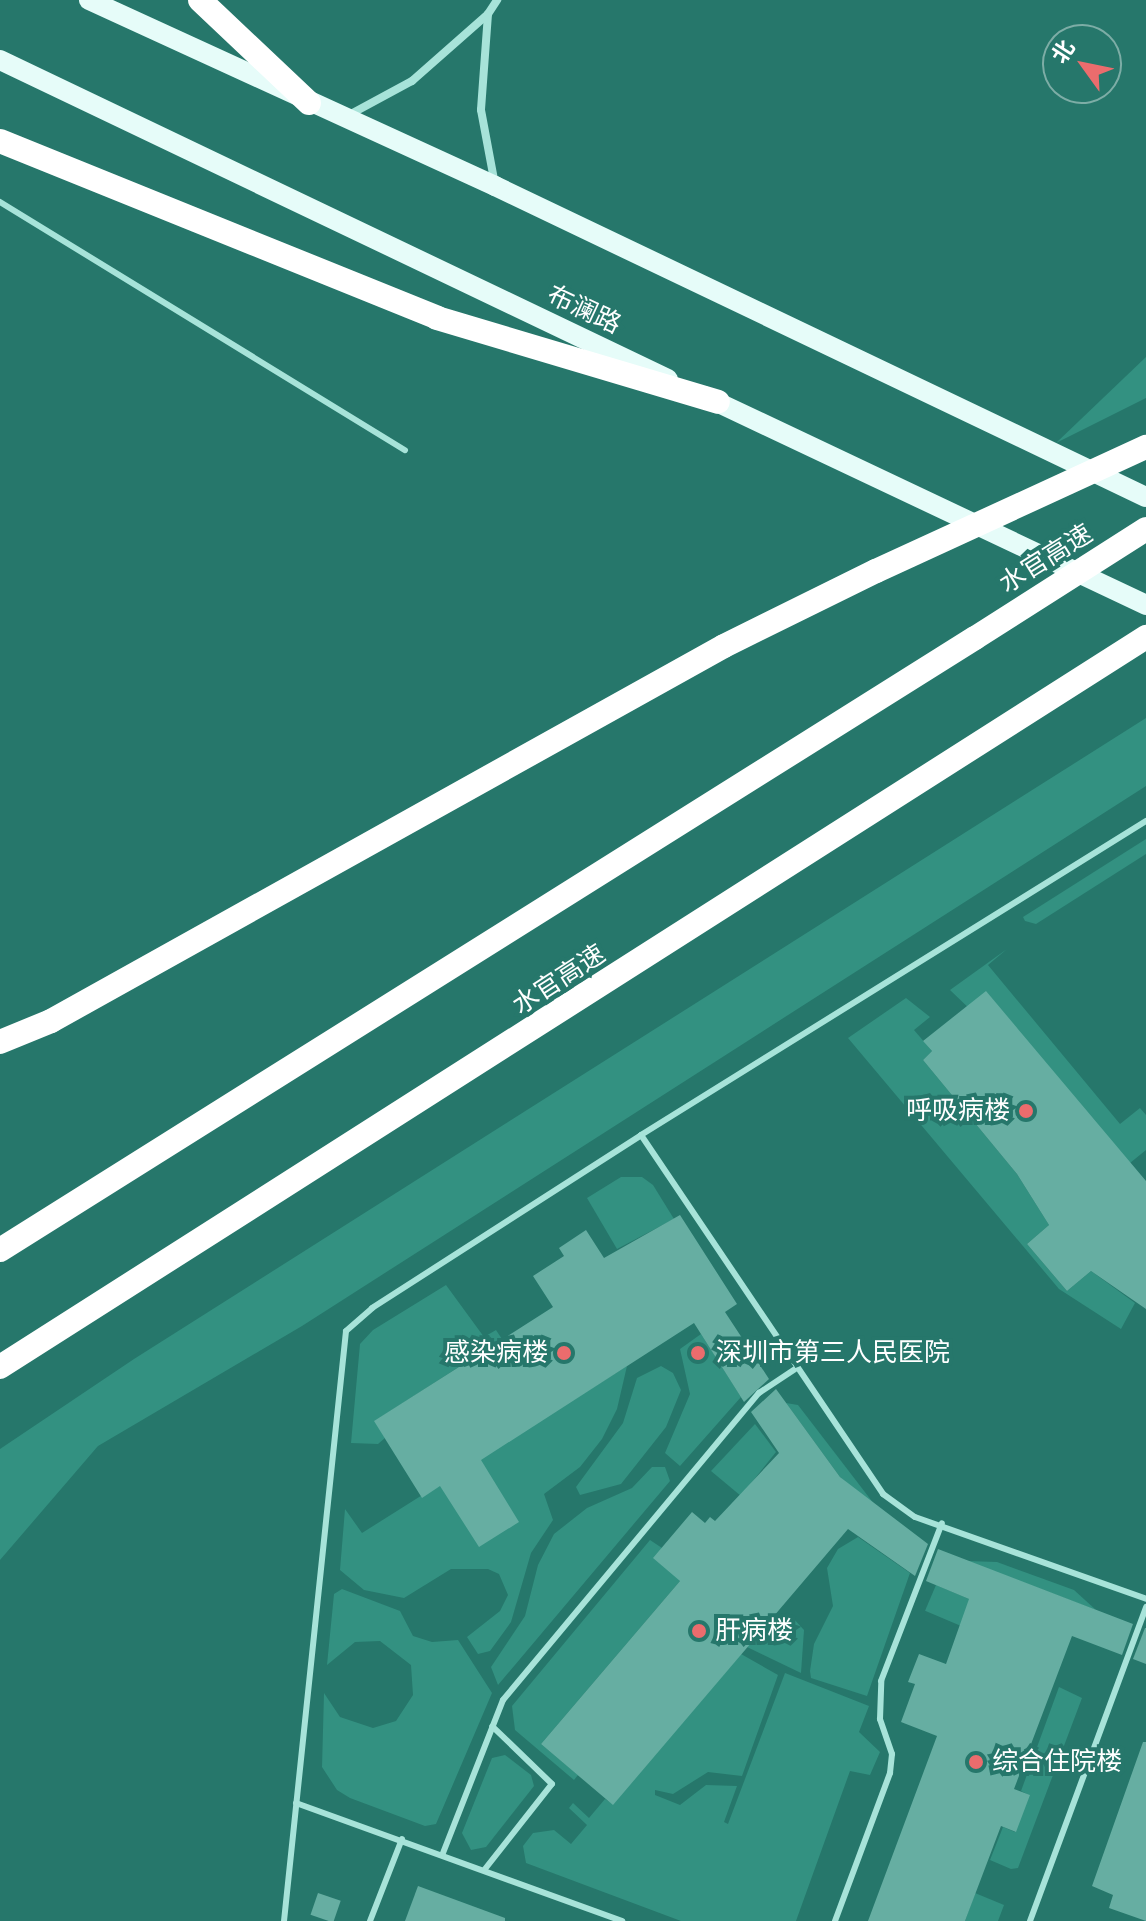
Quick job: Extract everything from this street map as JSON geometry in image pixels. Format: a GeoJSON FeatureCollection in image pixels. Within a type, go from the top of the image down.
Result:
{"type":"FeatureCollection","features":[{"type":"Feature","properties":{"kind":"highway"},"geometry":{"type":"LineString","coordinates":[[200,0],[309,103]]}},
{"type":"Feature","properties":{"kind":"highway"},"geometry":{"type":"LineString","coordinates":[[0,141],[437,318],[718,402]]}},
{"type":"Feature","properties":{"kind":"highway"},"geometry":{"type":"LineString","coordinates":[[0,1042],[51,1021],[724,646],[876,571],[1146,447]]}},
{"type":"Feature","properties":{"kind":"highway","name":"水官高速"},"geometry":{"type":"LineString","coordinates":[[0,1250],[1146,529]]}},
{"type":"Feature","properties":{"kind":"highway","name":"水官高速"},"geometry":{"type":"LineString","coordinates":[[0,1367],[1146,637]]}},
{"type":"Feature","properties":{"kind":"main road"},"geometry":{"type":"LineString","coordinates":[[89,0],[341,119],[495,186],[1146,497]]}},
{"type":"Feature","properties":{"kind":"main road","name":"布澜路"},"geometry":{"type":"LineString","coordinates":[[0,60],[1146,605]]}},
{"type":"Feature","properties":{"kind":"street"},"geometry":{"type":"LineString","coordinates":[[341,119],[412,81],[488,14],[497,0]]}},
{"type":"Feature","properties":{"kind":"street"},"geometry":{"type":"LineString","coordinates":[[488,14],[481,110],[495,186]]}},
{"type":"Feature","properties":{"kind":"lane"},"geometry":{"type":"LineString","coordinates":[[0,202],[405,450]]}},
{"type":"Feature","properties":{"kind":"lane"},"geometry":{"type":"LineString","coordinates":[[284,1921],[346,1331],[372,1308],[641,1135],[1146,821]]}},
{"type":"Feature","properties":{"kind":"lane"},"geometry":{"type":"LineString","coordinates":[[641,1135],[795,1369],[883,1494],[915,1517],[942,1523],[1146,1599]]}},
{"type":"Feature","properties":{"kind":"lane"},"geometry":{"type":"LineString","coordinates":[[443,1853],[503,1700],[759,1393],[795,1369]]}},
{"type":"Feature","properties":{"kind":"lane"},"geometry":{"type":"LineString","coordinates":[[835,1921],[890,1773],[892,1754],[880,1719],[881,1681],[942,1523]]}},
{"type":"Feature","properties":{"kind":"lane"},"geometry":{"type":"LineString","coordinates":[[1030,1921],[1146,1607]]}},
{"type":"Feature","properties":{"kind":"lane"},"geometry":{"type":"LineString","coordinates":[[485,1869],[552,1784],[492,1726]]}},
{"type":"Feature","properties":{"kind":"lane"},"geometry":{"type":"LineString","coordinates":[[296,1803],[443,1853],[622,1921]]}},
{"type":"Feature","properties":{"kind":"lane"},"geometry":{"type":"LineString","coordinates":[[370,1921],[402,1839]]}},
{"type":"Feature","properties":{"kind":"green space"},"geometry":{"type":"Polygon","coordinates":[[[1146,357],[1146,398],[1056,443],[1146,357]]]}},
{"type":"Feature","properties":{"kind":"green space"},"geometry":{"type":"Polygon","coordinates":[[[1146,718],[1146,786],[302,1326],[98,1446],[0,1560],[0,1449],[134,1359],[1146,718]]]}},
{"type":"Feature","properties":{"kind":"green space"},"geometry":{"type":"Polygon","coordinates":[[[1146,839],[1146,854],[1036,924],[1025,921],[1023,917],[1146,839]]]}},
{"type":"Feature","properties":{"kind":"green space"},"geometry":{"type":"Polygon","coordinates":[[[1007,949],[988,965],[1120,1124],[1140,1108],[1146,1115],[1146,1150],[1130,1163],[950,990],[1007,949]]]}},
{"type":"Feature","properties":{"kind":"green space"},"geometry":{"type":"Polygon","coordinates":[[[906,998],[930,1017],[914,1030],[932,1051],[923,1060],[1017,1174],[1049,1225],[1027,1244],[1067,1291],[1091,1271],[1135,1303],[1121,1329],[1059,1289],[848,1038],[906,998]]]}},
{"type":"Feature","properties":{"kind":"green space"},"geometry":{"type":"Polygon","coordinates":[[[621,1177],[642,1177],[653,1185],[674,1219],[617,1249],[587,1198],[621,1177]]]}},
{"type":"Feature","properties":{"kind":"green space"},"geometry":{"type":"Polygon","coordinates":[[[446,1285],[484,1337],[496,1330],[502,1339],[375,1421],[385,1438],[378,1444],[351,1443],[360,1344],[373,1330],[446,1285]]]}},
{"type":"Feature","properties":{"kind":"green space"},"geometry":{"type":"Polygon","coordinates":[[[701,1334],[741,1397],[680,1466],[665,1453],[690,1394],[680,1349],[701,1334]]]}},
{"type":"Feature","properties":{"kind":"green space"},"geometry":{"type":"Polygon","coordinates":[[[627,1366],[617,1409],[602,1439],[580,1467],[544,1494],[553,1520],[531,1553],[511,1622],[490,1651],[478,1654],[467,1637],[500,1611],[508,1595],[499,1574],[488,1569],[451,1569],[404,1598],[364,1590],[340,1570],[345,1509],[362,1533],[627,1366]]]}},
{"type":"Feature","properties":{"kind":"green space"},"geometry":{"type":"Polygon","coordinates":[[[661,1366],[673,1373],[681,1390],[666,1427],[621,1484],[580,1495],[576,1487],[623,1423],[637,1378],[661,1366]]]}},
{"type":"Feature","properties":{"kind":"green space"},"geometry":{"type":"Polygon","coordinates":[[[786,1403],[798,1405],[881,1513],[840,1477],[786,1403]]]}},
{"type":"Feature","properties":{"kind":"green space"},"geometry":{"type":"Polygon","coordinates":[[[755,1424],[776,1452],[741,1496],[711,1471],[755,1424]]]}},
{"type":"Feature","properties":{"kind":"green space"},"geometry":{"type":"Polygon","coordinates":[[[652,1467],[665,1467],[670,1481],[498,1685],[491,1667],[525,1616],[538,1565],[554,1534],[587,1508],[632,1488],[652,1467]]]}},
{"type":"Feature","properties":{"kind":"green space"},"geometry":{"type":"Polygon","coordinates":[[[858,1537],[910,1573],[867,1696],[811,1678],[810,1671],[814,1644],[833,1606],[827,1568],[838,1549],[858,1537]]]}},
{"type":"Feature","properties":{"kind":"green space"},"geometry":{"type":"Polygon","coordinates":[[[650,1540],[662,1548],[680,1581],[541,1744],[578,1775],[574,1780],[515,1730],[512,1706],[650,1540]]]}},
{"type":"Feature","properties":{"kind":"green space"},"geometry":{"type":"Polygon","coordinates":[[[966,1561],[997,1562],[1074,1590],[1096,1610],[966,1561]]]}},
{"type":"Feature","properties":{"kind":"green space"},"geometry":{"type":"Polygon","coordinates":[[[936,1585],[976,1602],[965,1628],[925,1611],[936,1585]]]}},
{"type":"Feature","properties":{"kind":"green space"},"geometry":{"type":"Polygon","coordinates":[[[342,1589],[400,1611],[413,1636],[432,1642],[458,1640],[492,1693],[436,1824],[425,1826],[350,1798],[337,1790],[322,1767],[324,1693],[340,1717],[373,1728],[396,1721],[413,1695],[411,1665],[380,1641],[355,1642],[327,1665],[334,1594],[342,1589]]]}},
{"type":"Feature","properties":{"kind":"green space"},"geometry":{"type":"Polygon","coordinates":[[[774,1616],[792,1617],[804,1630],[801,1673],[747,1647],[774,1616]]]}},
{"type":"Feature","properties":{"kind":"green space"},"geometry":{"type":"Polygon","coordinates":[[[741,1654],[778,1675],[742,1776],[708,1772],[673,1794],[655,1790],[655,1795],[680,1805],[706,1785],[737,1786],[724,1822],[728,1824],[785,1673],[869,1706],[859,1732],[880,1752],[870,1775],[850,1771],[796,1921],[681,1921],[526,1863],[523,1846],[533,1833],[554,1830],[571,1844],[587,1825],[569,1808],[573,1803],[589,1818],[605,1799],[613,1804],[741,1654]]]}},
{"type":"Feature","properties":{"kind":"green space"},"geometry":{"type":"Polygon","coordinates":[[[1059,1687],[1082,1698],[1018,1868],[1011,1869],[990,1860],[1003,1827],[1015,1832],[1029,1795],[1021,1791],[1059,1687]]]}},
{"type":"Feature","properties":{"kind":"green space"},"geometry":{"type":"Polygon","coordinates":[[[505,1755],[531,1775],[534,1786],[486,1847],[471,1850],[462,1833],[492,1758],[505,1755]]]}},
{"type":"Feature","properties":{"kind":"green space"},"geometry":{"type":"Polygon","coordinates":[[[975,1893],[1004,1905],[998,1921],[965,1921],[975,1893]]]}},
{"type":"Feature","properties":{"kind":"building","name":"呼吸病楼"},"geometry":{"type":"Polygon","coordinates":[[[986,991],[1146,1181],[1146,1309],[1091,1271],[1067,1291],[1027,1244],[1049,1225],[1017,1174],[923,1060],[932,1051],[923,1041],[986,991]]]}},
{"type":"Feature","properties":{"kind":"building","name":"感染病楼"},"geometry":{"type":"Polygon","coordinates":[[[680,1215],[737,1304],[725,1312],[769,1379],[744,1402],[694,1323],[481,1460],[519,1522],[479,1547],[440,1486],[422,1498],[374,1421],[553,1307],[533,1276],[564,1256],[559,1248],[586,1230],[604,1258],[680,1215]]]}},
{"type":"Feature","properties":{"kind":"building","name":"肝病楼"},"geometry":{"type":"Polygon","coordinates":[[[776,1389],[840,1477],[928,1544],[915,1576],[848,1529],[613,1805],[541,1744],[680,1581],[653,1558],[692,1512],[705,1523],[710,1517],[715,1521],[779,1453],[751,1412],[776,1389]]]}},
{"type":"Feature","properties":{"kind":"building","name":"综合住院楼"},"geometry":{"type":"Polygon","coordinates":[[[938,1549],[1133,1624],[1122,1655],[1072,1636],[1014,1789],[1030,1795],[1016,1832],[1001,1826],[965,1921],[868,1921],[937,1736],[901,1722],[915,1684],[908,1682],[919,1654],[946,1664],[969,1599],[926,1581],[938,1549]]]}},
{"type":"Feature","properties":{"kind":"building"},"geometry":{"type":"Polygon","coordinates":[[[1146,1628],[1146,1664],[1133,1659],[1146,1628]]]}},
{"type":"Feature","properties":{"kind":"building"},"geometry":{"type":"Polygon","coordinates":[[[1143,1742],[1146,1742],[1146,1921],[1109,1908],[1113,1895],[1092,1886],[1143,1742]]]}},
{"type":"Feature","properties":{"kind":"building"},"geometry":{"type":"Polygon","coordinates":[[[418,1886],[505,1918],[505,1921],[405,1921],[418,1886]]]}},
{"type":"Feature","properties":{"kind":"building"},"geometry":{"type":"Polygon","coordinates":[[[318,1893],[341,1901],[334,1921],[311,1915],[318,1893]]]}},
{"type":"Feature","properties":{"kind":"place","name":"呼吸病楼"},"geometry":{"type":"Point","coordinates":[1026,1111]}},
{"type":"Feature","properties":{"kind":"place","name":"感染病楼"},"geometry":{"type":"Point","coordinates":[564,1353]}},
{"type":"Feature","properties":{"kind":"place","name":"深圳市第三人民医院"},"geometry":{"type":"Point","coordinates":[698,1353]}},
{"type":"Feature","properties":{"kind":"place","name":"肝病楼"},"geometry":{"type":"Point","coordinates":[699,1631]}},
{"type":"Feature","properties":{"kind":"place","name":"综合住院楼"},"geometry":{"type":"Point","coordinates":[976,1762]}}]}
